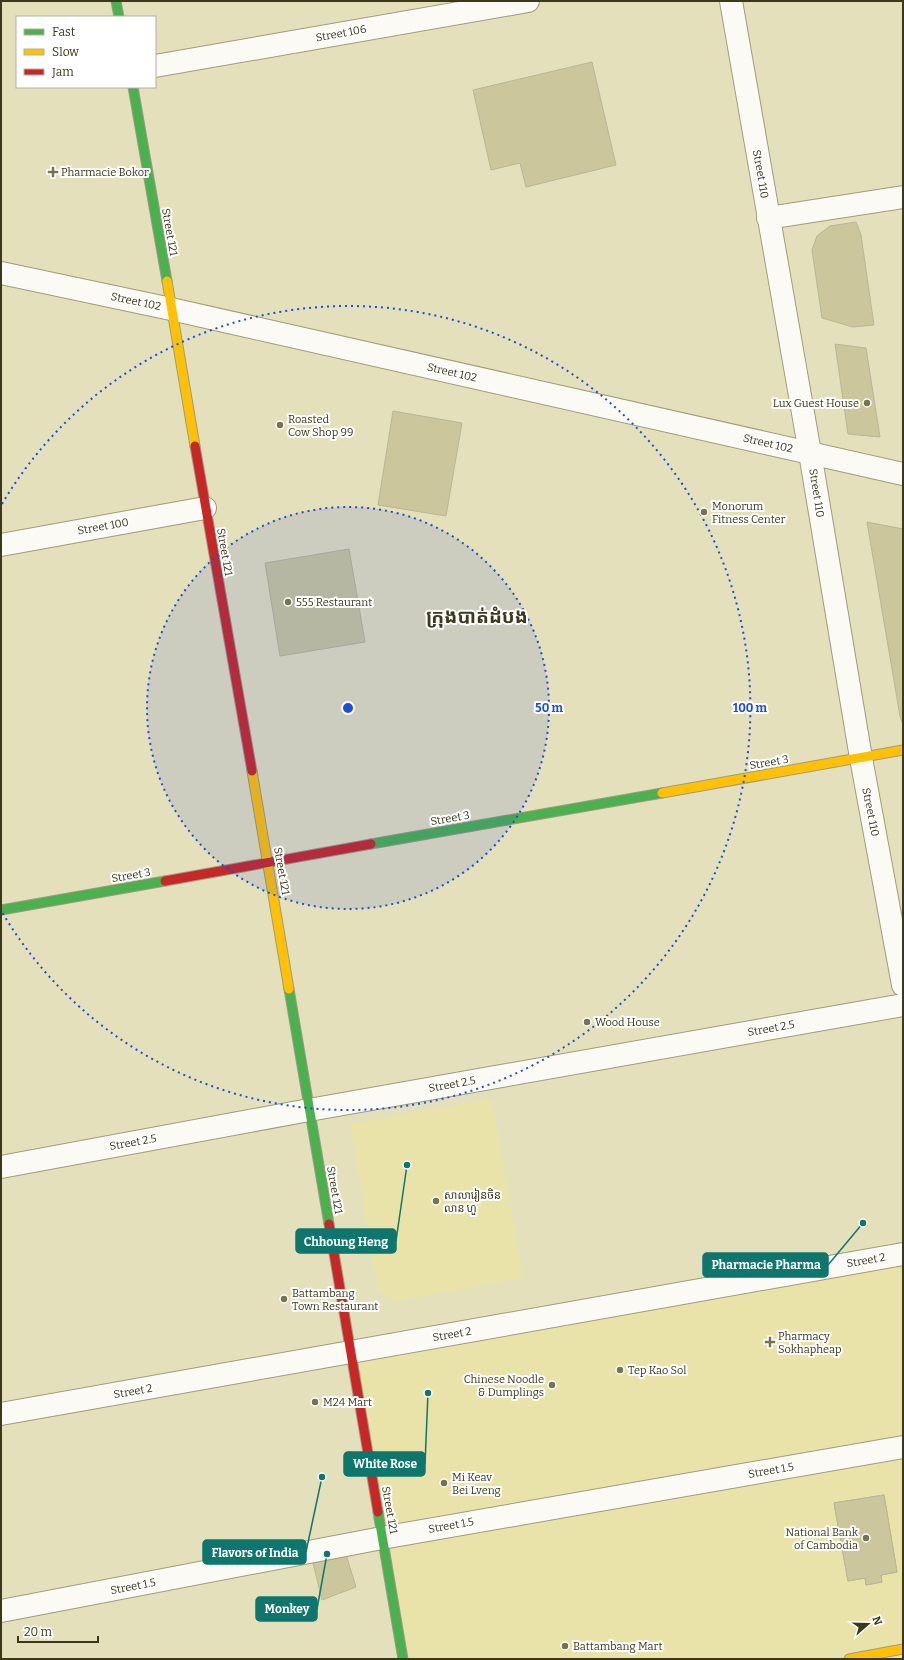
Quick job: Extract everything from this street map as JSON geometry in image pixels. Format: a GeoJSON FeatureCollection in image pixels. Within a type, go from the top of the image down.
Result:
{"type":"FeatureCollection","features":[{"type":"Feature","properties":{"kind":"street"},"geometry":{"type":"LineString","coordinates":[[116,1],[119,16]]}},
{"type":"Feature","properties":{"kind":"street","name":"Street 106"},"geometry":{"type":"LineString","coordinates":[[156,66],[528,1]]}},
{"type":"Feature","properties":{"kind":"street","name":"Street 110"},"geometry":{"type":"LineString","coordinates":[[731,1],[810,453],[861,758],[903,985]]}},
{"type":"Feature","properties":{"kind":"street","name":"Street 121"},"geometry":{"type":"LineString","coordinates":[[133,88],[205,508],[268,862],[403,1659]]}},
{"type":"Feature","properties":{"kind":"street"},"geometry":{"type":"LineString","coordinates":[[768,218],[903,197]]}},
{"type":"Feature","properties":{"kind":"street","name":"Street 102"},"geometry":{"type":"LineString","coordinates":[[1,273],[171,308],[903,474]]}},
{"type":"Feature","properties":{"kind":"street","name":"Street 100"},"geometry":{"type":"LineString","coordinates":[[1,545],[205,508]]}},
{"type":"Feature","properties":{"kind":"street","name":"Street 3"},"geometry":{"type":"LineString","coordinates":[[1,910],[903,750]]}},
{"type":"Feature","properties":{"kind":"street","name":"Street 2.5"},"geometry":{"type":"LineString","coordinates":[[1,1167],[309,1110],[903,1005]]}},
{"type":"Feature","properties":{"kind":"street","name":"Street 2"},"geometry":{"type":"LineString","coordinates":[[1,1414],[903,1254]]}},
{"type":"Feature","properties":{"kind":"street","name":"Street 1.5"},"geometry":{"type":"LineString","coordinates":[[1,1611],[382,1538],[903,1447]]}},
{"type":"Feature","properties":{"kind":"street"},"geometry":{"type":"LineString","coordinates":[[848,1659],[903,1649]]}},
{"type":"Feature","properties":{"kind":"shaded area","name":"សាលារៀនចិន លាន ហួ"},"geometry":{"type":"Polygon","coordinates":[[[492,1099],[523,1278],[397,1301],[378,1291],[351,1124],[492,1099]]]}},
{"type":"Feature","properties":{"kind":"shaded area"},"geometry":{"type":"Polygon","coordinates":[[[903,1254],[903,1649],[849,1659],[403,1659],[351,1352],[903,1254]]]}},
{"type":"Feature","properties":{"kind":"building"},"geometry":{"type":"Polygon","coordinates":[[[592,62],[616,165],[526,187],[520,163],[491,170],[473,90],[592,62]]]}},
{"type":"Feature","properties":{"kind":"building"},"geometry":{"type":"Polygon","coordinates":[[[856,222],[861,235],[874,325],[853,327],[822,318],[812,250],[817,236],[830,226],[856,222]]]}},
{"type":"Feature","properties":{"kind":"building"},"geometry":{"type":"Polygon","coordinates":[[[835,344],[866,348],[880,437],[848,434],[835,344]]]}},
{"type":"Feature","properties":{"kind":"building"},"geometry":{"type":"Polygon","coordinates":[[[393,411],[462,423],[446,516],[378,505],[393,411]]]}},
{"type":"Feature","properties":{"kind":"building"},"geometry":{"type":"Polygon","coordinates":[[[867,522],[903,529],[903,725],[900,716],[867,522]]]}},
{"type":"Feature","properties":{"kind":"building"},"geometry":{"type":"Polygon","coordinates":[[[349,549],[365,642],[280,656],[265,563],[349,549]]]}},
{"type":"Feature","properties":{"kind":"building","name":"National Bank of Cambodia"},"geometry":{"type":"Polygon","coordinates":[[[884,1495],[897,1572],[881,1575],[882,1582],[866,1585],[865,1578],[848,1581],[834,1503],[884,1495]]]}},
{"type":"Feature","properties":{"kind":"building","name":"National Bank of Cambodia"},"geometry":{"type":"Polygon","coordinates":[[[884,1495],[897,1572],[881,1575],[882,1582],[866,1585],[865,1578],[848,1581],[834,1503],[884,1495]]]}},
{"type":"Feature","properties":{"kind":"building"},"geometry":{"type":"Polygon","coordinates":[[[344,1548],[356,1587],[322,1600],[312,1559],[344,1548]]]}},
{"type":"Feature","properties":{"kind":"traffic: fast"},"geometry":{"type":"LineString","coordinates":[[116,1],[119,16]]}},
{"type":"Feature","properties":{"kind":"traffic: fast"},"geometry":{"type":"LineString","coordinates":[[133,88],[167,281]]}},
{"type":"Feature","properties":{"kind":"traffic: fast"},"geometry":{"type":"LineString","coordinates":[[371,844],[662,793]]}},
{"type":"Feature","properties":{"kind":"traffic: fast"},"geometry":{"type":"LineString","coordinates":[[1,910],[165,881]]}},
{"type":"Feature","properties":{"kind":"traffic: fast"},"geometry":{"type":"LineString","coordinates":[[289,989],[329,1224]]}},
{"type":"Feature","properties":{"kind":"traffic: fast"},"geometry":{"type":"LineString","coordinates":[[378,1512],[403,1659]]}},
{"type":"Feature","properties":{"kind":"traffic: slow"},"geometry":{"type":"LineString","coordinates":[[167,281],[195,446]]}},
{"type":"Feature","properties":{"kind":"traffic: slow"},"geometry":{"type":"LineString","coordinates":[[662,793],[903,750]]}},
{"type":"Feature","properties":{"kind":"traffic: slow"},"geometry":{"type":"LineString","coordinates":[[252,771],[289,989]]}},
{"type":"Feature","properties":{"kind":"traffic: slow"},"geometry":{"type":"LineString","coordinates":[[849,1659],[903,1649]]}},
{"type":"Feature","properties":{"kind":"traffic: jam"},"geometry":{"type":"LineString","coordinates":[[195,446],[252,771]]}},
{"type":"Feature","properties":{"kind":"traffic: jam"},"geometry":{"type":"LineString","coordinates":[[165,881],[371,844]]}},
{"type":"Feature","properties":{"kind":"traffic: jam"},"geometry":{"type":"LineString","coordinates":[[329,1224],[378,1512]]}},
{"type":"Feature","properties":{"kind":"place","name":"Pharmacie Bokor"},"geometry":{"type":"Point","coordinates":[53,172]}},
{"type":"Feature","properties":{"kind":"place","name":"Lux Guest House"},"geometry":{"type":"Point","coordinates":[867,403]}},
{"type":"Feature","properties":{"kind":"place","name":"Roasted Cow Shop 99"},"geometry":{"type":"Point","coordinates":[280,425]}},
{"type":"Feature","properties":{"kind":"place","name":"Monorum Fitness Center"},"geometry":{"type":"Point","coordinates":[704,512]}},
{"type":"Feature","properties":{"kind":"place","name":"555 Restaurant"},"geometry":{"type":"Point","coordinates":[288,602]}},
{"type":"Feature","properties":{"kind":"place","name":"Wood House"},"geometry":{"type":"Point","coordinates":[587,1022]}},
{"type":"Feature","properties":{"kind":"place","name":"Chhoung Heng"},"geometry":{"type":"Point","coordinates":[407,1165]}},
{"type":"Feature","properties":{"kind":"place","name":"សាលារៀនចិន លាន ហួ"},"geometry":{"type":"Point","coordinates":[436,1201]}},
{"type":"Feature","properties":{"kind":"place","name":"Pharmacie Pharma"},"geometry":{"type":"Point","coordinates":[863,1223]}},
{"type":"Feature","properties":{"kind":"place","name":"Battambang Town Restaurant"},"geometry":{"type":"Point","coordinates":[284,1299]}},
{"type":"Feature","properties":{"kind":"place","name":"Pharmacy Sokhapheap"},"geometry":{"type":"Point","coordinates":[770,1342]}},
{"type":"Feature","properties":{"kind":"place","name":"Tep Kao Sol"},"geometry":{"type":"Point","coordinates":[620,1370]}},
{"type":"Feature","properties":{"kind":"place","name":"Chinese Noodle & Dumplings"},"geometry":{"type":"Point","coordinates":[552,1385]}},
{"type":"Feature","properties":{"kind":"place","name":"White Rose"},"geometry":{"type":"Point","coordinates":[428,1393]}},
{"type":"Feature","properties":{"kind":"place","name":"M24 Mart"},"geometry":{"type":"Point","coordinates":[315,1402]}},
{"type":"Feature","properties":{"kind":"place","name":"Flavors of India"},"geometry":{"type":"Point","coordinates":[322,1477]}},
{"type":"Feature","properties":{"kind":"place","name":"Mi Keav Bei Lveng"},"geometry":{"type":"Point","coordinates":[444,1483]}},
{"type":"Feature","properties":{"kind":"place","name":"National Bank of Cambodia"},"geometry":{"type":"Point","coordinates":[866,1538]}},
{"type":"Feature","properties":{"kind":"place","name":"Monkey"},"geometry":{"type":"Point","coordinates":[327,1554]}},
{"type":"Feature","properties":{"kind":"place","name":"Battambang Mart"},"geometry":{"type":"Point","coordinates":[565,1646]}},
{"type":"Feature","properties":{"kind":"district","name":"ក្រុងបាត់ដំបង"},"geometry":{"type":"Point","coordinates":[477,616]}}]}
